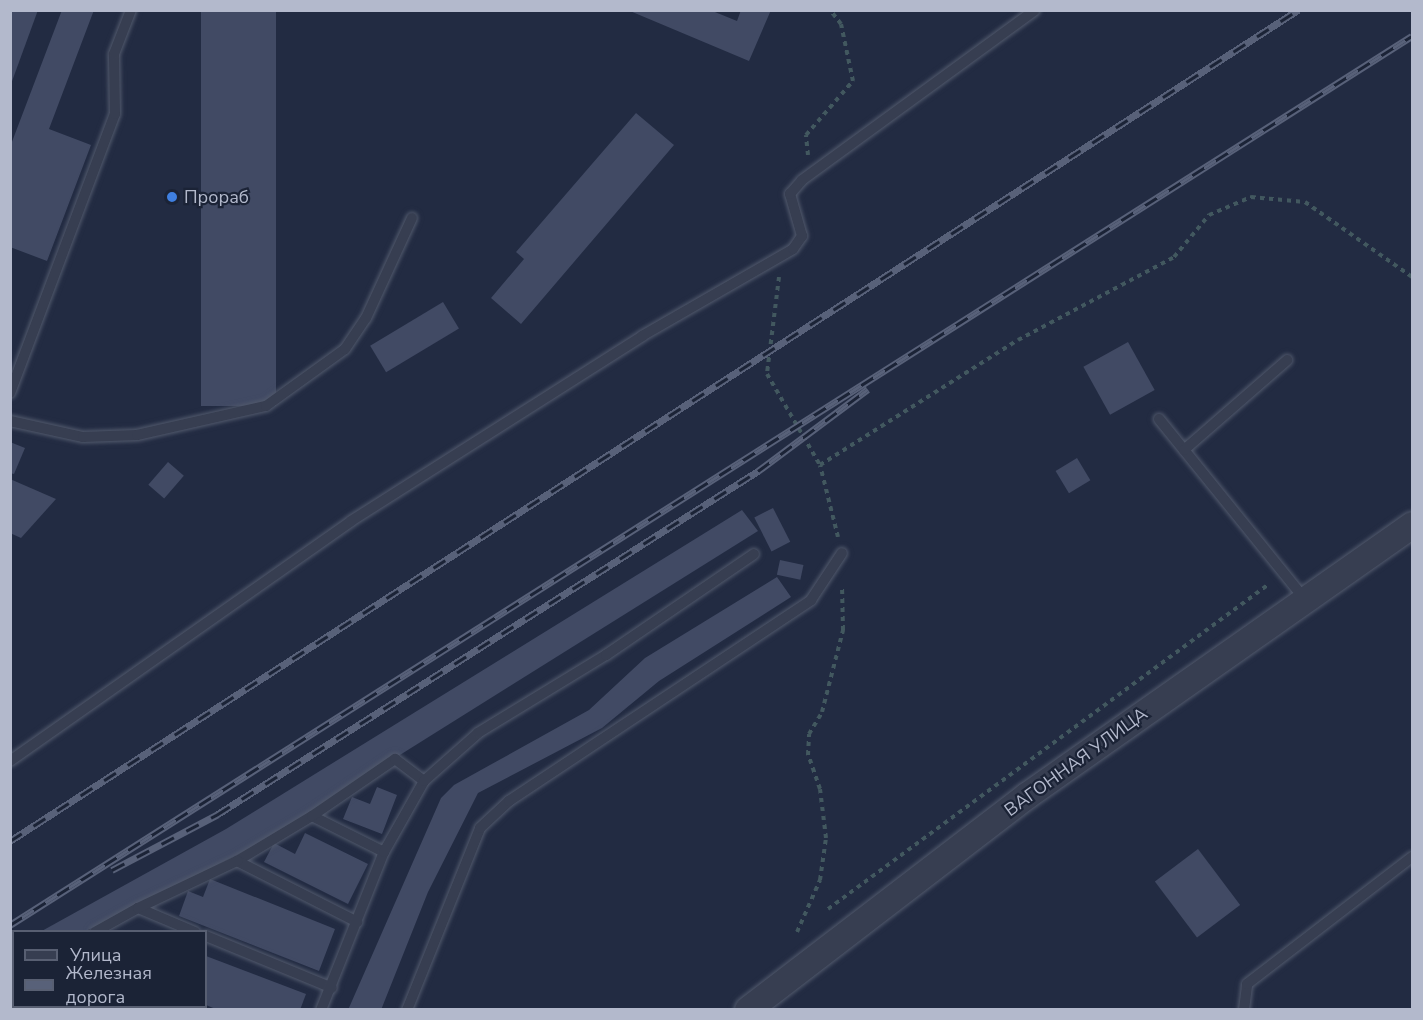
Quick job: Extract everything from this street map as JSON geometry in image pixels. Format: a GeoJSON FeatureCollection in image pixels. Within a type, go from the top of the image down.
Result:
{"type":"FeatureCollection","features":[{"type":"Feature","properties":{"kind":"street","name":"ВАГОННАЯ УЛИЦА"},"geometry":{"type":"LineString","coordinates":[[748,1010],[1027,796],[1413,525]]}},
{"type":"Feature","properties":{"kind":"lane"},"geometry":{"type":"LineString","coordinates":[[10,393],[115,114],[114,54],[131,10]]}},
{"type":"Feature","properties":{"kind":"lane"},"geometry":{"type":"LineString","coordinates":[[10,761],[351,521],[642,336],[782,257],[802,236],[790,194],[810,174],[1035,10]]}},
{"type":"Feature","properties":{"kind":"lane"},"geometry":{"type":"LineString","coordinates":[[10,421],[83,437],[137,435],[266,406],[345,349],[366,318],[412,218]]}},
{"type":"Feature","properties":{"kind":"lane"},"geometry":{"type":"LineString","coordinates":[[1184,450],[1287,360]]}},
{"type":"Feature","properties":{"kind":"lane"},"geometry":{"type":"LineString","coordinates":[[1159,419],[1305,599]]}},
{"type":"Feature","properties":{"kind":"lane"},"geometry":{"type":"LineString","coordinates":[[407,1010],[480,828],[509,801],[811,600],[842,553]]}},
{"type":"Feature","properties":{"kind":"lane"},"geometry":{"type":"LineString","coordinates":[[321,1010],[332,988],[384,852],[424,781],[478,733],[606,655],[754,554]]}},
{"type":"Feature","properties":{"kind":"lane"},"geometry":{"type":"LineString","coordinates":[[99,930],[138,908],[237,861],[312,816],[395,759],[424,781]]}},
{"type":"Feature","properties":{"kind":"lane"},"geometry":{"type":"LineString","coordinates":[[312,816],[384,852]]}},
{"type":"Feature","properties":{"kind":"lane"},"geometry":{"type":"LineString","coordinates":[[1244,1010],[1246,984],[1413,857]]}},
{"type":"Feature","properties":{"kind":"lane"},"geometry":{"type":"LineString","coordinates":[[237,861],[357,922]]}},
{"type":"Feature","properties":{"kind":"lane"},"geometry":{"type":"LineString","coordinates":[[138,908],[190,930]]}},
{"type":"Feature","properties":{"kind":"lane"},"geometry":{"type":"LineString","coordinates":[[207,936],[332,988]]}},
{"type":"Feature","properties":{"kind":"path"},"geometry":{"type":"LineString","coordinates":[[810,174],[806,135],[853,81],[842,24],[830,10]]}},
{"type":"Feature","properties":{"kind":"path"},"geometry":{"type":"LineString","coordinates":[[820,465],[1018,340],[1174,257],[1209,215],[1251,197],[1305,202],[1413,277]]}},
{"type":"Feature","properties":{"kind":"path"},"geometry":{"type":"LineString","coordinates":[[782,257],[767,374],[820,465],[842,553],[843,630],[822,712],[809,734],[808,755],[820,789],[826,838],[820,880],[796,932]]}},
{"type":"Feature","properties":{"kind":"path"},"geometry":{"type":"LineString","coordinates":[[828,909],[1285,573]]}},
{"type":"Feature","properties":{"kind":"building"},"geometry":{"type":"Polygon","coordinates":[[[10,10],[38,10],[11,84],[10,84],[10,10]]]}},
{"type":"Feature","properties":{"kind":"building"},"geometry":{"type":"Polygon","coordinates":[[[62,10],[94,10],[49,129],[91,145],[47,261],[10,247],[10,147],[62,10]]]}},
{"type":"Feature","properties":{"kind":"building"},"geometry":{"type":"Polygon","coordinates":[[[201,10],[276,10],[276,406],[201,406],[201,10]]]}},
{"type":"Feature","properties":{"kind":"building"},"geometry":{"type":"Polygon","coordinates":[[[710,10],[737,21],[741,10],[771,10],[749,61],[630,11],[710,10]]]}},
{"type":"Feature","properties":{"kind":"building"},"geometry":{"type":"Polygon","coordinates":[[[636,113],[674,145],[521,324],[491,298],[524,259],[516,252],[636,113]]]}},
{"type":"Feature","properties":{"kind":"building"},"geometry":{"type":"Polygon","coordinates":[[[443,302],[459,329],[386,372],[370,346],[443,302]]]}},
{"type":"Feature","properties":{"kind":"building"},"geometry":{"type":"Polygon","coordinates":[[[1128,342],[1155,390],[1110,415],[1083,367],[1128,342]]]}},
{"type":"Feature","properties":{"kind":"building"},"geometry":{"type":"Polygon","coordinates":[[[10,442],[25,448],[14,474],[10,473],[10,442]]]}},
{"type":"Feature","properties":{"kind":"building"},"geometry":{"type":"Polygon","coordinates":[[[1077,458],[1090,480],[1069,493],[1056,471],[1077,458]]]}},
{"type":"Feature","properties":{"kind":"building"},"geometry":{"type":"Polygon","coordinates":[[[168,462],[184,476],[164,498],[148,485],[168,462]]]}},
{"type":"Feature","properties":{"kind":"building"},"geometry":{"type":"Polygon","coordinates":[[[10,479],[56,499],[21,538],[10,533],[10,479]]]}},
{"type":"Feature","properties":{"kind":"building"},"geometry":{"type":"Polygon","coordinates":[[[773,508],[790,542],[772,551],[754,518],[773,508]]]}},
{"type":"Feature","properties":{"kind":"building"},"geometry":{"type":"Polygon","coordinates":[[[742,510],[758,531],[256,845],[88,930],[44,930],[226,829],[742,510]]]}},
{"type":"Feature","properties":{"kind":"building"},"geometry":{"type":"Polygon","coordinates":[[[780,560],[803,565],[800,580],[777,575],[780,560]]]}},
{"type":"Feature","properties":{"kind":"building"},"geometry":{"type":"Polygon","coordinates":[[[777,577],[791,597],[659,681],[602,728],[478,793],[428,892],[381,1010],[348,1010],[441,798],[454,785],[589,710],[645,658],[777,577]]]}},
{"type":"Feature","properties":{"kind":"building"},"geometry":{"type":"Polygon","coordinates":[[[377,787],[397,795],[382,834],[343,819],[352,797],[370,804],[377,787]]]}},
{"type":"Feature","properties":{"kind":"building"},"geometry":{"type":"Polygon","coordinates":[[[305,833],[368,864],[348,904],[264,862],[274,843],[295,854],[305,833]]]}},
{"type":"Feature","properties":{"kind":"building"},"geometry":{"type":"Polygon","coordinates":[[[1198,849],[1240,905],[1197,937],[1155,881],[1198,849]]]}},
{"type":"Feature","properties":{"kind":"building"},"geometry":{"type":"Polygon","coordinates":[[[210,879],[335,929],[319,971],[179,916],[188,891],[203,897],[210,879]]]}},
{"type":"Feature","properties":{"kind":"building"},"geometry":{"type":"Polygon","coordinates":[[[207,956],[306,994],[300,1010],[218,1010],[207,1005],[207,956]]]}},
{"type":"Feature","properties":{"kind":"building"},"geometry":{"type":"Polygon","coordinates":[[[10,990],[12,1008],[129,1009],[10,1010],[10,990]]]}},
{"type":"Feature","properties":{"kind":"railway"},"geometry":{"type":"LineString","coordinates":[[10,841],[1298,10]]}},
{"type":"Feature","properties":{"kind":"railway"},"geometry":{"type":"LineString","coordinates":[[10,925],[1412,36]]}},
{"type":"Feature","properties":{"kind":"railway"},"geometry":{"type":"LineString","coordinates":[[112,870],[218,814],[758,471],[868,389]]}},
{"type":"Feature","properties":{"kind":"place","name":"Прораб"},"geometry":{"type":"Point","coordinates":[172,197]}}]}
